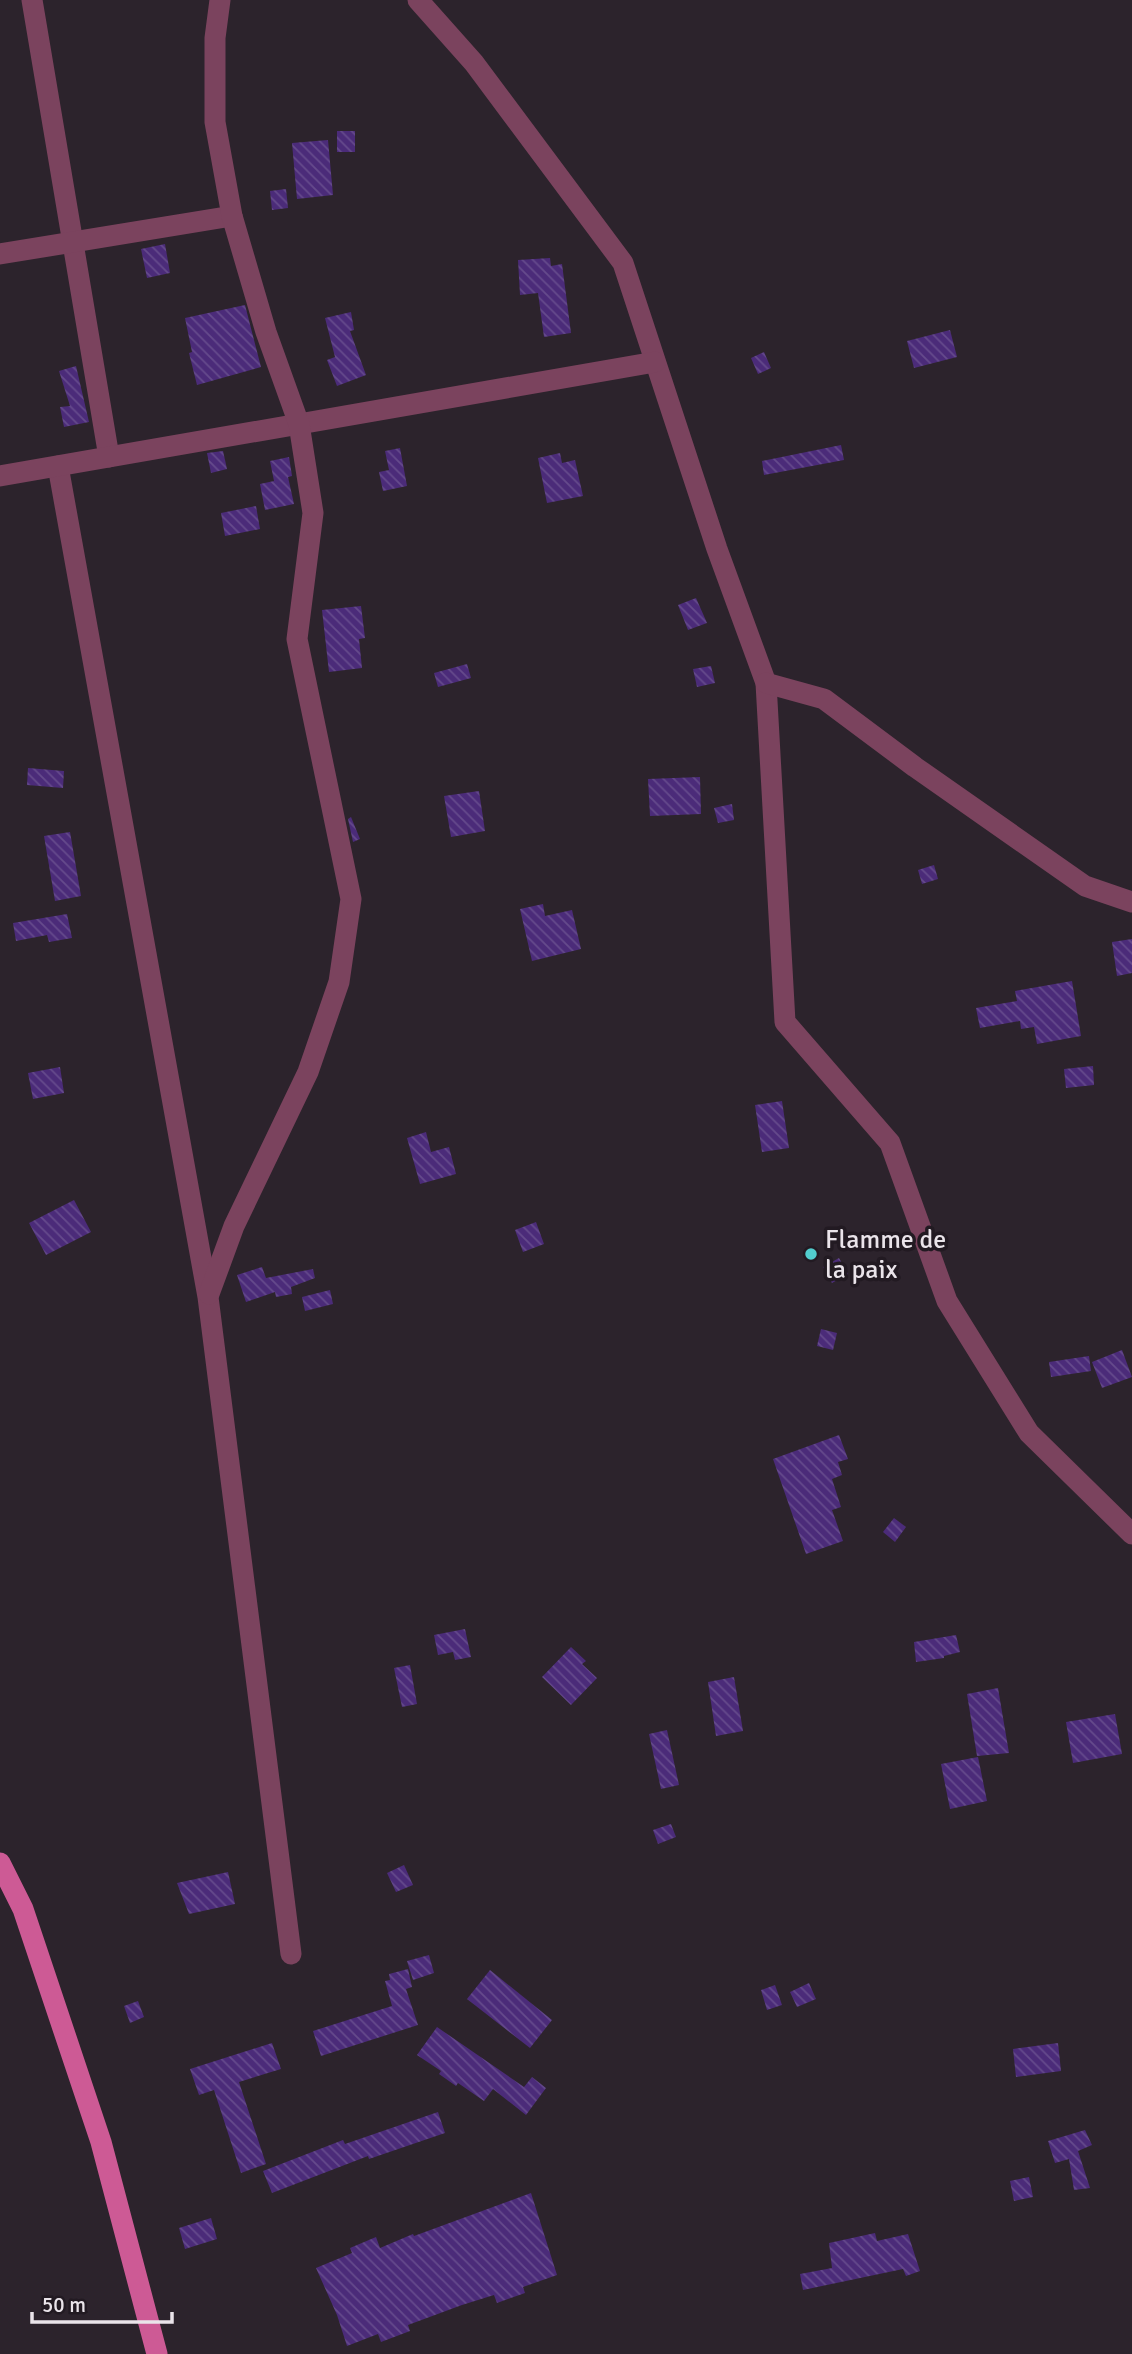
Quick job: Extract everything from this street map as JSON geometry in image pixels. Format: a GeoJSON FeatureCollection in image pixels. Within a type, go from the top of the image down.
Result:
{"type":"FeatureCollection","features":[{"type":"Feature","properties":{"kind":"main road"},"geometry":{"type":"LineString","coordinates":[[0,1863],[23,1909],[101,2142],[157,2354]]}},
{"type":"Feature","properties":{"kind":"street"},"geometry":{"type":"LineString","coordinates":[[32,0],[109,457]]}},
{"type":"Feature","properties":{"kind":"street"},"geometry":{"type":"LineString","coordinates":[[208,1297],[234,1226],[308,1072],[339,982],[351,899],[297,639],[313,513],[299,424],[266,332],[232,216],[215,122],[215,38],[220,0]]}},
{"type":"Feature","properties":{"kind":"street"},"geometry":{"type":"LineString","coordinates":[[418,0],[474,63],[623,263],[716,549],[766,683],[785,1022],[890,1143],[947,1301],[1029,1433],[1132,1534]]}},
{"type":"Feature","properties":{"kind":"street"},"geometry":{"type":"LineString","coordinates":[[0,254],[232,216]]}},
{"type":"Feature","properties":{"kind":"street"},"geometry":{"type":"LineString","coordinates":[[0,476],[654,362]]}},
{"type":"Feature","properties":{"kind":"street"},"geometry":{"type":"LineString","coordinates":[[58,466],[208,1297],[291,1954]]}},
{"type":"Feature","properties":{"kind":"street"},"geometry":{"type":"LineString","coordinates":[[766,683],[824,699],[925,775],[1085,886],[1132,902]]}},
{"type":"Feature","properties":{"kind":"building"},"geometry":{"type":"Polygon","coordinates":[[[337,131],[355,131],[355,152],[337,152],[337,131]]]}},
{"type":"Feature","properties":{"kind":"building"},"geometry":{"type":"Polygon","coordinates":[[[328,140],[333,195],[297,199],[292,143],[328,140]]]}},
{"type":"Feature","properties":{"kind":"building"},"geometry":{"type":"Polygon","coordinates":[[[286,189],[288,208],[272,210],[270,191],[286,189]]]}},
{"type":"Feature","properties":{"kind":"building"},"geometry":{"type":"Polygon","coordinates":[[[165,244],[170,273],[147,278],[141,249],[165,244]]]}},
{"type":"Feature","properties":{"kind":"building"},"geometry":{"type":"Polygon","coordinates":[[[550,258],[551,266],[562,264],[571,333],[544,337],[538,293],[520,295],[518,260],[550,258]]]}},
{"type":"Feature","properties":{"kind":"building"},"geometry":{"type":"Polygon","coordinates":[[[245,305],[261,367],[197,385],[189,353],[192,352],[185,318],[245,305]]]}},
{"type":"Feature","properties":{"kind":"building"},"geometry":{"type":"Polygon","coordinates":[[[351,312],[354,330],[350,331],[366,375],[337,386],[327,360],[335,357],[325,318],[351,312]]]}},
{"type":"Feature","properties":{"kind":"building"},"geometry":{"type":"Polygon","coordinates":[[[950,330],[957,357],[914,368],[907,341],[950,330]]]}},
{"type":"Feature","properties":{"kind":"building"},"geometry":{"type":"Polygon","coordinates":[[[764,352],[771,368],[758,374],[751,358],[764,352]]]}},
{"type":"Feature","properties":{"kind":"building"},"geometry":{"type":"Polygon","coordinates":[[[76,366],[89,422],[64,427],[60,407],[70,406],[59,371],[76,366]]]}},
{"type":"Feature","properties":{"kind":"building"},"geometry":{"type":"Polygon","coordinates":[[[841,445],[844,460],[764,475],[762,461],[841,445]]]}},
{"type":"Feature","properties":{"kind":"building"},"geometry":{"type":"Polygon","coordinates":[[[400,448],[407,486],[383,491],[379,472],[389,470],[385,451],[400,448]]]}},
{"type":"Feature","properties":{"kind":"building"},"geometry":{"type":"Polygon","coordinates":[[[223,451],[227,469],[211,473],[207,453],[223,451]]]}},
{"type":"Feature","properties":{"kind":"building"},"geometry":{"type":"Polygon","coordinates":[[[560,453],[562,463],[575,460],[583,496],[547,503],[538,458],[560,453]]]}},
{"type":"Feature","properties":{"kind":"building"},"geometry":{"type":"Polygon","coordinates":[[[289,457],[292,476],[288,477],[294,504],[265,510],[260,484],[274,481],[270,461],[289,457]]]}},
{"type":"Feature","properties":{"kind":"building"},"geometry":{"type":"Polygon","coordinates":[[[256,506],[260,529],[225,536],[221,513],[256,506]]]}},
{"type":"Feature","properties":{"kind":"building"},"geometry":{"type":"Polygon","coordinates":[[[696,598],[707,623],[688,630],[678,605],[696,598]]]}},
{"type":"Feature","properties":{"kind":"building"},"geometry":{"type":"Polygon","coordinates":[[[361,606],[365,638],[359,639],[362,668],[329,672],[322,610],[361,606]]]}},
{"type":"Feature","properties":{"kind":"building"},"geometry":{"type":"Polygon","coordinates":[[[467,664],[471,678],[438,687],[434,673],[467,664]]]}},
{"type":"Feature","properties":{"kind":"building"},"geometry":{"type":"Polygon","coordinates":[[[711,666],[715,683],[697,687],[693,669],[711,666]]]}},
{"type":"Feature","properties":{"kind":"building"},"geometry":{"type":"Polygon","coordinates":[[[28,768],[64,771],[63,788],[27,785],[28,768]]]}},
{"type":"Feature","properties":{"kind":"building"},"geometry":{"type":"Polygon","coordinates":[[[700,777],[701,814],[650,816],[648,779],[700,777]]]}},
{"type":"Feature","properties":{"kind":"building"},"geometry":{"type":"Polygon","coordinates":[[[479,791],[485,831],[451,837],[444,796],[479,791]]]}},
{"type":"Feature","properties":{"kind":"building"},"geometry":{"type":"Polygon","coordinates":[[[732,804],[734,820],[718,823],[714,808],[732,804]]]}},
{"type":"Feature","properties":{"kind":"building"},"geometry":{"type":"Polygon","coordinates":[[[351,817],[360,839],[353,842],[348,819],[351,817]]]}},
{"type":"Feature","properties":{"kind":"building"},"geometry":{"type":"Polygon","coordinates":[[[70,832],[81,896],[55,901],[44,836],[70,832]]]}},
{"type":"Feature","properties":{"kind":"building"},"geometry":{"type":"Polygon","coordinates":[[[934,865],[938,879],[922,884],[918,870],[934,865]]]}},
{"type":"Feature","properties":{"kind":"building"},"geometry":{"type":"Polygon","coordinates":[[[543,904],[545,916],[572,910],[581,949],[532,961],[520,909],[543,904]]]}},
{"type":"Feature","properties":{"kind":"building"},"geometry":{"type":"Polygon","coordinates":[[[67,914],[72,938],[49,942],[47,935],[16,941],[13,923],[67,914]]]}},
{"type":"Feature","properties":{"kind":"building"},"geometry":{"type":"Polygon","coordinates":[[[1132,939],[1132,973],[1117,976],[1112,942],[1132,939]]]}},
{"type":"Feature","properties":{"kind":"building"},"geometry":{"type":"Polygon","coordinates":[[[1072,981],[1081,1036],[1037,1044],[1034,1027],[1021,1029],[1020,1021],[980,1028],[976,1008],[1017,1001],[1015,991],[1072,981]]]}},
{"type":"Feature","properties":{"kind":"building"},"geometry":{"type":"Polygon","coordinates":[[[1093,1066],[1094,1085],[1066,1088],[1064,1069],[1093,1066]]]}},
{"type":"Feature","properties":{"kind":"building"},"geometry":{"type":"Polygon","coordinates":[[[60,1067],[64,1093],[33,1099],[28,1073],[60,1067]]]}},
{"type":"Feature","properties":{"kind":"building"},"geometry":{"type":"Polygon","coordinates":[[[782,1101],[789,1148],[762,1152],[755,1105],[782,1101]]]}},
{"type":"Feature","properties":{"kind":"building"},"geometry":{"type":"Polygon","coordinates":[[[426,1132],[431,1152],[449,1147],[456,1174],[420,1184],[407,1138],[426,1132]]]}},
{"type":"Feature","properties":{"kind":"building"},"geometry":{"type":"Polygon","coordinates":[[[74,1200],[91,1232],[46,1255],[29,1223],[74,1200]]]}},
{"type":"Feature","properties":{"kind":"building"},"geometry":{"type":"Polygon","coordinates":[[[536,1222],[544,1244],[523,1252],[515,1230],[536,1222]]]}},
{"type":"Feature","properties":{"kind":"building"},"geometry":{"type":"Polygon","coordinates":[[[839,1258],[848,1274],[832,1283],[823,1267],[839,1258]]]}},
{"type":"Feature","properties":{"kind":"building"},"geometry":{"type":"Polygon","coordinates":[[[262,1267],[266,1278],[313,1269],[315,1278],[291,1287],[292,1294],[276,1297],[275,1292],[246,1302],[237,1275],[262,1267]]]}},
{"type":"Feature","properties":{"kind":"building"},"geometry":{"type":"Polygon","coordinates":[[[330,1290],[333,1304],[305,1311],[302,1297],[330,1290]]]}},
{"type":"Feature","properties":{"kind":"building"},"geometry":{"type":"Polygon","coordinates":[[[821,1329],[837,1333],[833,1350],[817,1346],[821,1329]]]}},
{"type":"Feature","properties":{"kind":"building"},"geometry":{"type":"Polygon","coordinates":[[[1122,1350],[1132,1377],[1102,1388],[1092,1362],[1122,1350]]]}},
{"type":"Feature","properties":{"kind":"building"},"geometry":{"type":"Polygon","coordinates":[[[1089,1356],[1091,1371],[1051,1377],[1049,1362],[1089,1356]]]}},
{"type":"Feature","properties":{"kind":"building"},"geometry":{"type":"Polygon","coordinates":[[[839,1435],[848,1459],[838,1462],[842,1475],[832,1479],[841,1507],[832,1510],[843,1541],[806,1554],[773,1459],[839,1435]]]}},
{"type":"Feature","properties":{"kind":"building"},"geometry":{"type":"Polygon","coordinates":[[[894,1518],[906,1527],[895,1542],[883,1532],[894,1518]]]}},
{"type":"Feature","properties":{"kind":"building"},"geometry":{"type":"Polygon","coordinates":[[[465,1629],[471,1657],[455,1660],[453,1652],[438,1655],[434,1635],[465,1629]]]}},
{"type":"Feature","properties":{"kind":"building"},"geometry":{"type":"Polygon","coordinates":[[[956,1635],[960,1652],[944,1658],[916,1662],[914,1642],[956,1635]]]}},
{"type":"Feature","properties":{"kind":"building"},"geometry":{"type":"Polygon","coordinates":[[[571,1647],[586,1661],[582,1664],[597,1678],[571,1705],[542,1677],[571,1647]]]}},
{"type":"Feature","properties":{"kind":"building"},"geometry":{"type":"Polygon","coordinates":[[[410,1665],[417,1704],[402,1707],[394,1668],[410,1665]]]}},
{"type":"Feature","properties":{"kind":"building"},"geometry":{"type":"Polygon","coordinates":[[[734,1677],[743,1731],[716,1736],[708,1682],[734,1677]]]}},
{"type":"Feature","properties":{"kind":"building"},"geometry":{"type":"Polygon","coordinates":[[[998,1688],[1009,1753],[977,1756],[967,1694],[998,1688]]]}},
{"type":"Feature","properties":{"kind":"building"},"geometry":{"type":"Polygon","coordinates":[[[1115,1714],[1122,1754],[1073,1763],[1066,1722],[1115,1714]]]}},
{"type":"Feature","properties":{"kind":"building"},"geometry":{"type":"Polygon","coordinates":[[[667,1730],[679,1785],[661,1789],[649,1734],[667,1730]]]}},
{"type":"Feature","properties":{"kind":"building"},"geometry":{"type":"Polygon","coordinates":[[[978,1757],[987,1801],[950,1809],[941,1764],[978,1757]]]}},
{"type":"Feature","properties":{"kind":"building"},"geometry":{"type":"Polygon","coordinates":[[[671,1824],[676,1837],[658,1844],[653,1830],[671,1824]]]}},
{"type":"Feature","properties":{"kind":"building"},"geometry":{"type":"Polygon","coordinates":[[[404,1865],[413,1885],[396,1892],[387,1873],[404,1865]]]}},
{"type":"Feature","properties":{"kind":"building"},"geometry":{"type":"Polygon","coordinates":[[[228,1872],[235,1904],[189,1914],[177,1883],[228,1872]]]}},
{"type":"Feature","properties":{"kind":"building"},"geometry":{"type":"Polygon","coordinates":[[[429,1955],[434,1973],[413,1980],[407,1961],[429,1955]]]}},
{"type":"Feature","properties":{"kind":"building"},"geometry":{"type":"Polygon","coordinates":[[[408,1969],[412,1987],[406,1989],[418,2025],[321,2056],[313,2031],[392,2006],[385,1981],[390,1980],[389,1974],[408,1969]]]}},
{"type":"Feature","properties":{"kind":"building"},"geometry":{"type":"Polygon","coordinates":[[[490,1970],[552,2020],[530,2048],[467,1999],[490,1970]]]}},
{"type":"Feature","properties":{"kind":"building"},"geometry":{"type":"Polygon","coordinates":[[[809,1983],[816,1999],[797,2007],[790,1992],[809,1983]]]}},
{"type":"Feature","properties":{"kind":"building"},"geometry":{"type":"Polygon","coordinates":[[[775,1985],[782,2005],[767,2010],[761,1990],[775,1985]]]}},
{"type":"Feature","properties":{"kind":"building"},"geometry":{"type":"Polygon","coordinates":[[[138,2001],[144,2017],[130,2023],[124,2006],[138,2001]]]}},
{"type":"Feature","properties":{"kind":"building"},"geometry":{"type":"Polygon","coordinates":[[[437,2027],[524,2087],[532,2077],[546,2088],[526,2115],[493,2089],[484,2101],[458,2083],[456,2086],[439,2074],[441,2071],[417,2055],[437,2027]]]}},
{"type":"Feature","properties":{"kind":"building"},"geometry":{"type":"Polygon","coordinates":[[[272,2043],[281,2069],[239,2082],[266,2164],[241,2173],[214,2090],[199,2095],[190,2069],[272,2043]]]}},
{"type":"Feature","properties":{"kind":"building"},"geometry":{"type":"Polygon","coordinates":[[[1058,2043],[1061,2071],[1016,2077],[1013,2049],[1058,2043]]]}},
{"type":"Feature","properties":{"kind":"building"},"geometry":{"type":"Polygon","coordinates":[[[438,2112],[445,2133],[369,2159],[368,2156],[272,2193],[263,2171],[343,2140],[345,2144],[438,2112]]]}},
{"type":"Feature","properties":{"kind":"building"},"geometry":{"type":"Polygon","coordinates":[[[1085,2130],[1092,2145],[1078,2151],[1090,2188],[1074,2190],[1069,2159],[1055,2163],[1048,2141],[1085,2130]]]}},
{"type":"Feature","properties":{"kind":"building"},"geometry":{"type":"Polygon","coordinates":[[[1029,2177],[1033,2197],[1014,2201],[1010,2181],[1029,2177]]]}},
{"type":"Feature","properties":{"kind":"building"},"geometry":{"type":"Polygon","coordinates":[[[531,2193],[557,2275],[523,2287],[525,2293],[497,2303],[494,2295],[408,2325],[410,2331],[381,2342],[378,2334],[347,2346],[337,2315],[316,2268],[352,2253],[350,2248],[376,2237],[380,2248],[531,2193]]]}},
{"type":"Feature","properties":{"kind":"building"},"geometry":{"type":"Polygon","coordinates":[[[211,2218],[217,2239],[185,2249],[179,2228],[211,2218]]]}},
{"type":"Feature","properties":{"kind":"building"},"geometry":{"type":"Polygon","coordinates":[[[875,2233],[877,2241],[908,2234],[920,2271],[906,2276],[903,2269],[803,2290],[800,2274],[832,2268],[829,2243],[875,2233]]]}},
{"type":"Feature","properties":{"kind":"place","name":"Flamme de la paix"},"geometry":{"type":"Point","coordinates":[811,1254]}}]}
